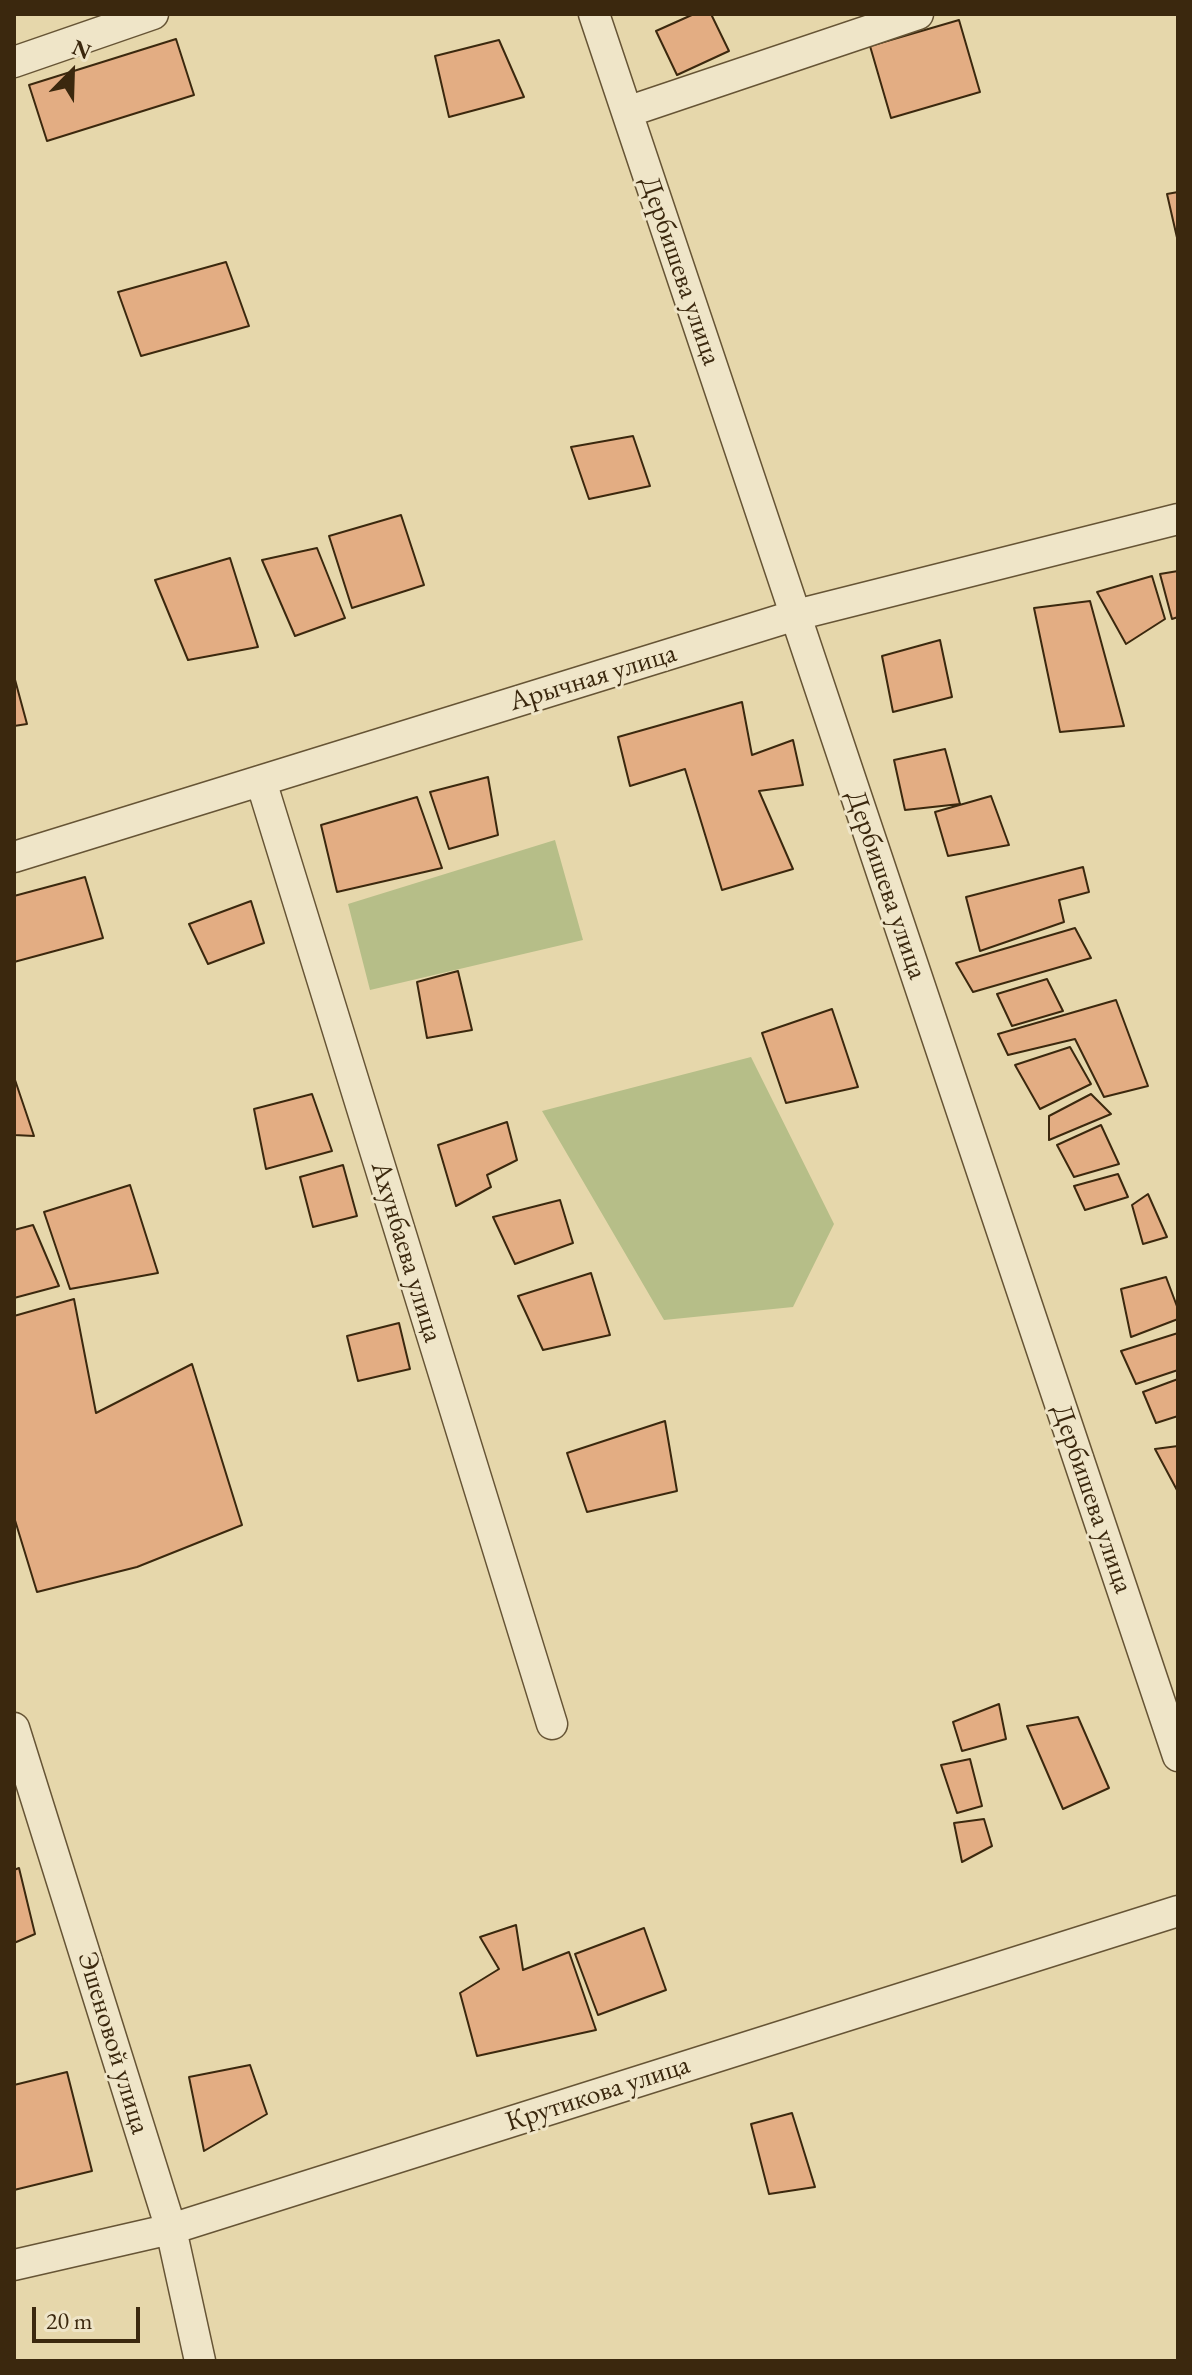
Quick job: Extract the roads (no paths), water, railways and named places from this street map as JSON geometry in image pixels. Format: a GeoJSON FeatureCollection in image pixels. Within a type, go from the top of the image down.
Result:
{"type":"FeatureCollection","features":[{"type":"Feature","properties":{"kind":"street"},"geometry":{"type":"LineString","coordinates":[[14,62],[153,14]]}},
{"type":"Feature","properties":{"kind":"street","name":"Дербишева улица"},"geometry":{"type":"LineString","coordinates":[[594,14],[1178,1756]]}},
{"type":"Feature","properties":{"kind":"street"},"geometry":{"type":"LineString","coordinates":[[627,112],[918,14]]}},
{"type":"Feature","properties":{"kind":"street","name":"Арычная улица"},"geometry":{"type":"LineString","coordinates":[[14,857],[796,615],[1178,519]]}},
{"type":"Feature","properties":{"kind":"street","name":"Ахунбаева улица"},"geometry":{"type":"LineString","coordinates":[[261,781],[552,1724]]}},
{"type":"Feature","properties":{"kind":"street","name":"Эшеновой улица"},"geometry":{"type":"LineString","coordinates":[[14,1728],[171,2229],[200,2361]]}},
{"type":"Feature","properties":{"kind":"street","name":"Крутикова улица"},"geometry":{"type":"LineString","coordinates":[[14,2265],[171,2229],[1178,1911]]}}]}
